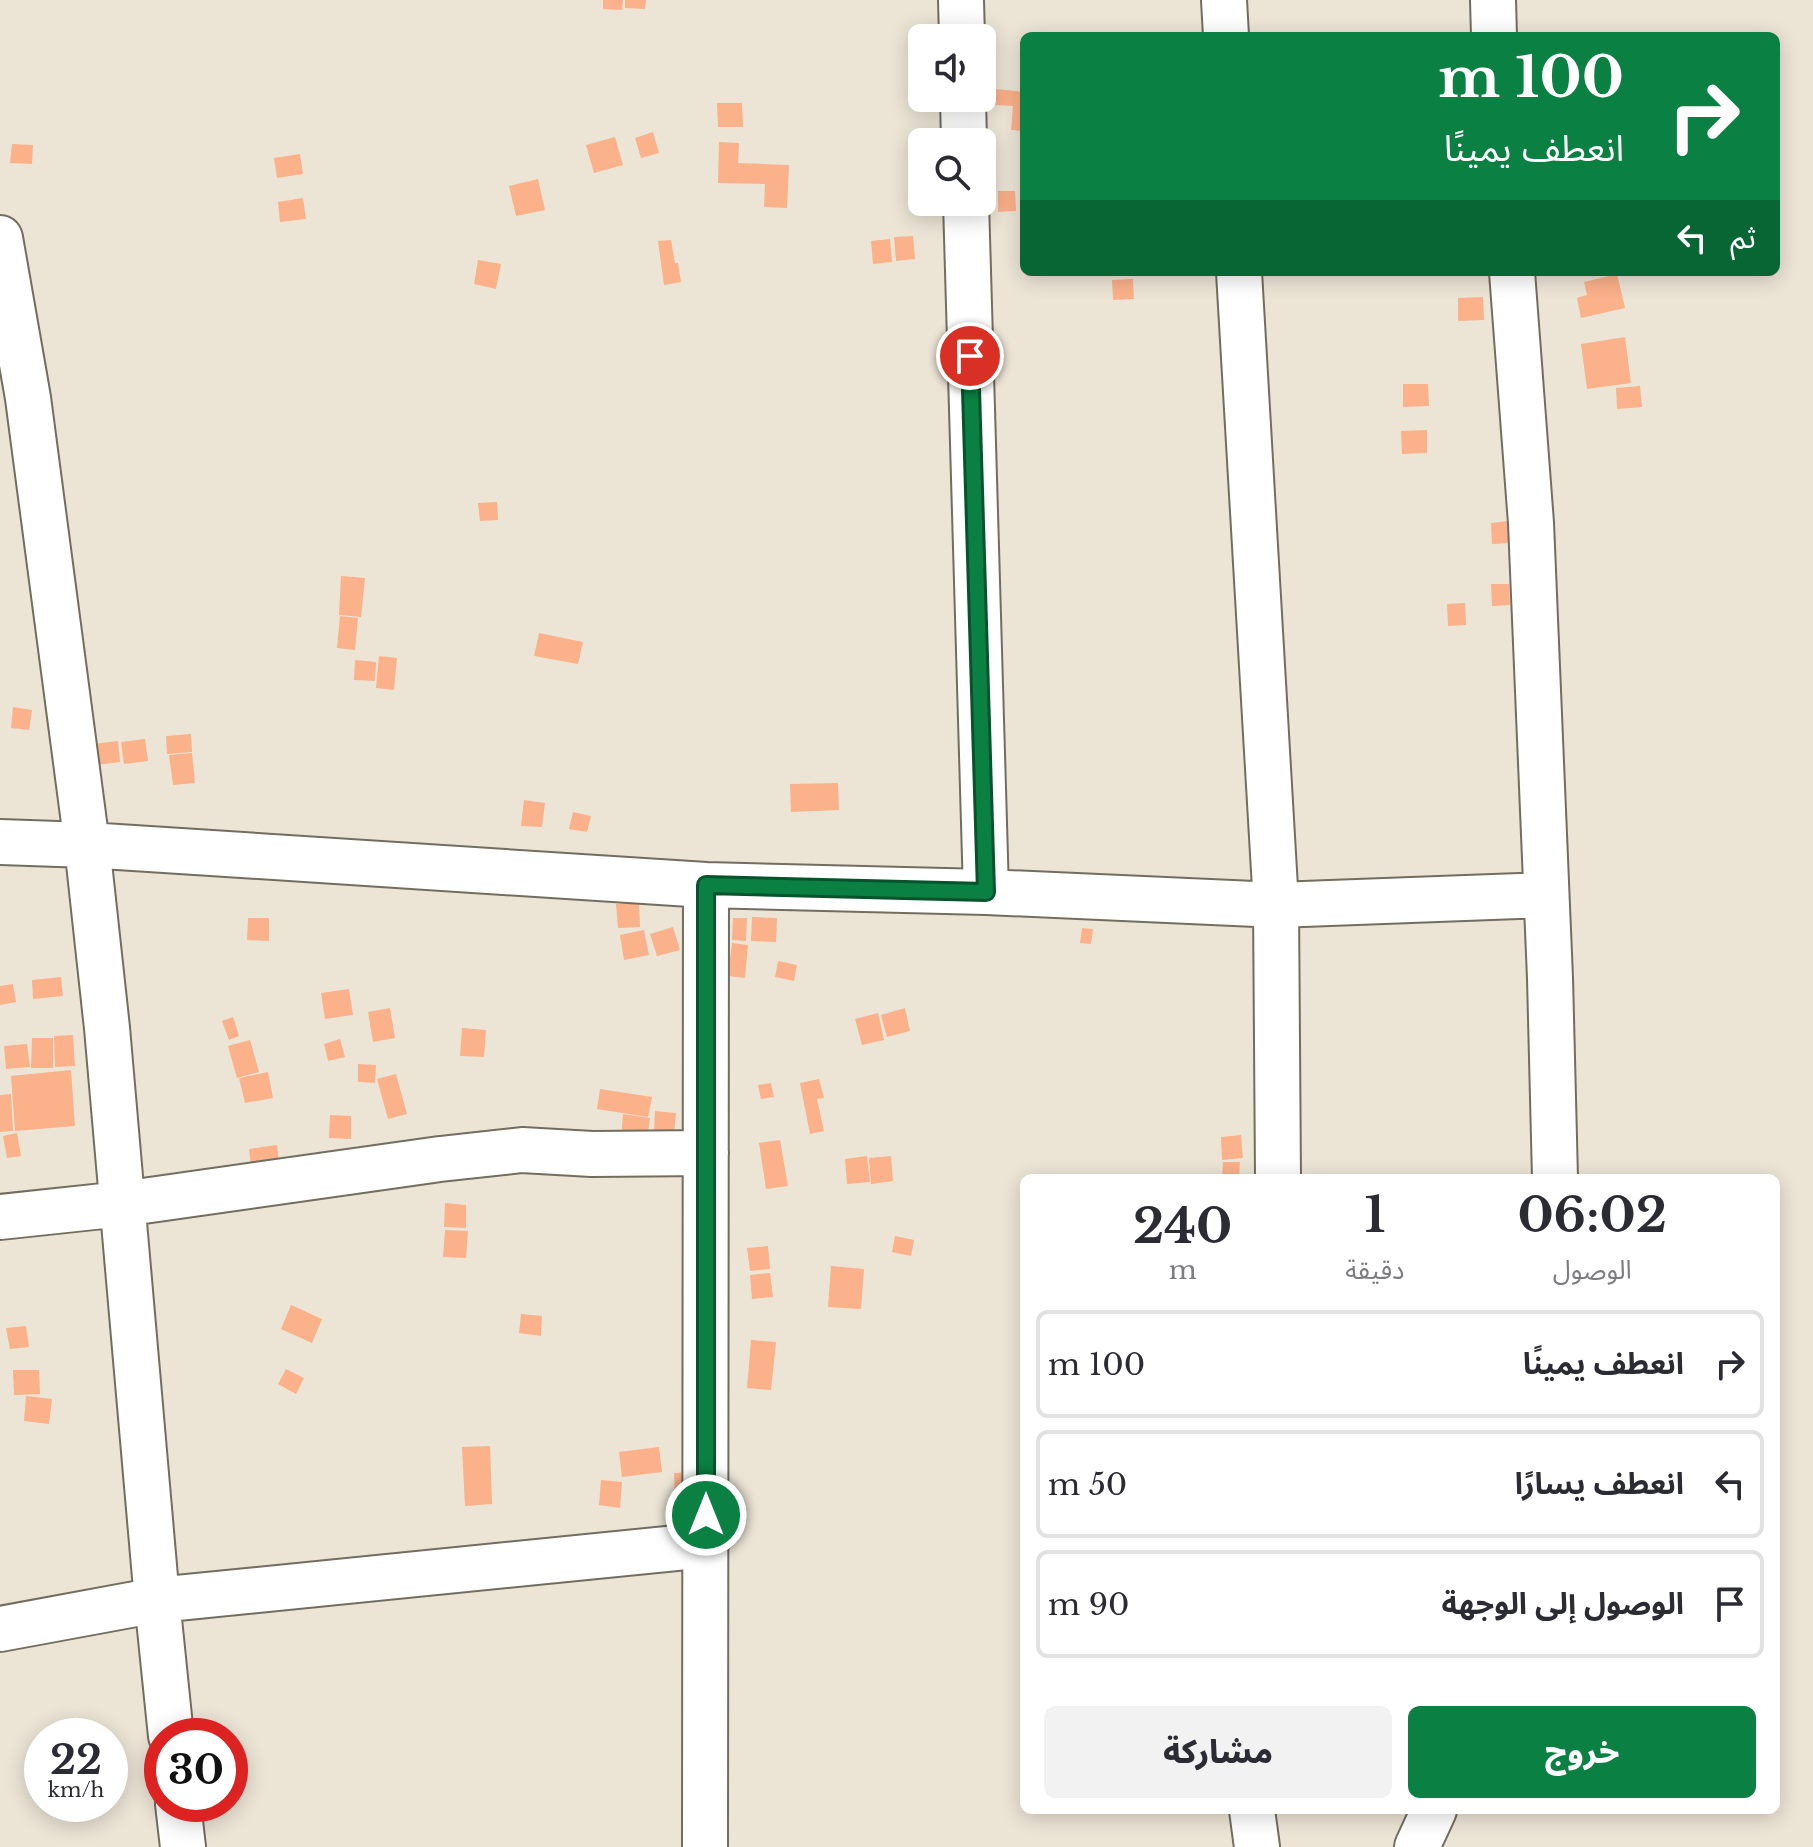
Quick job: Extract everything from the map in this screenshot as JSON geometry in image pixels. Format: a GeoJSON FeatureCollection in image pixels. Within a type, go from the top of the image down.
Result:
{"type":"FeatureCollection","features":[{"type":"Feature","properties":{"kind":"street"},"geometry":{"type":"LineString","coordinates":[[961,0],[962,24]]}},
{"type":"Feature","properties":{"kind":"street"},"geometry":{"type":"LineString","coordinates":[[1224,0],[1226,32]]}},
{"type":"Feature","properties":{"kind":"street"},"geometry":{"type":"LineString","coordinates":[[1493,0],[1494,32]]}},
{"type":"Feature","properties":{"kind":"street"},"geometry":{"type":"LineString","coordinates":[[966,216],[986,892]]}},
{"type":"Feature","properties":{"kind":"street"},"geometry":{"type":"LineString","coordinates":[[0,238],[28,398],[87,845],[107,1028],[169,1718]]}},
{"type":"Feature","properties":{"kind":"street"},"geometry":{"type":"LineString","coordinates":[[1239,276],[1276,905],[1278,1174]]}},
{"type":"Feature","properties":{"kind":"street"},"geometry":{"type":"LineString","coordinates":[[1512,276],[1531,523],[1555,1174]]}},
{"type":"Feature","properties":{"kind":"street"},"geometry":{"type":"LineString","coordinates":[[0,842],[706,885],[986,892],[1276,905],[1546,895]]}},
{"type":"Feature","properties":{"kind":"street"},"geometry":{"type":"LineString","coordinates":[[705,1847],[706,885]]}},
{"type":"Feature","properties":{"kind":"street"},"geometry":{"type":"LineString","coordinates":[[0,1217],[122,1204],[522,1150],[592,1154],[706,1153]]}},
{"type":"Feature","properties":{"kind":"street"},"geometry":{"type":"LineString","coordinates":[[0,1629],[157,1600],[706,1545]]}},
{"type":"Feature","properties":{"kind":"street"},"geometry":{"type":"LineString","coordinates":[[1253,1814],[1257,1847]]}},
{"type":"Feature","properties":{"kind":"street"},"geometry":{"type":"LineString","coordinates":[[1417,1847],[1432,1814]]}},
{"type":"Feature","properties":{"kind":"street"},"geometry":{"type":"LineString","coordinates":[[180,1822],[183,1847]]}},
{"type":"Feature","properties":{"kind":"building"},"geometry":{"type":"Polygon","coordinates":[[[603,0],[623,0],[622,10],[603,9],[603,0]]]}},
{"type":"Feature","properties":{"kind":"building"},"geometry":{"type":"Polygon","coordinates":[[[625,0],[646,0],[645,9],[625,8],[625,0]]]}},
{"type":"Feature","properties":{"kind":"building"},"geometry":{"type":"Polygon","coordinates":[[[996,89],[1020,92],[1020,131],[1011,130],[1013,106],[996,105],[996,89]]]}},
{"type":"Feature","properties":{"kind":"building"},"geometry":{"type":"Polygon","coordinates":[[[717,103],[742,103],[743,127],[718,127],[717,103]]]}},
{"type":"Feature","properties":{"kind":"building"},"geometry":{"type":"Polygon","coordinates":[[[653,132],[659,153],[641,158],[635,138],[653,132]]]}},
{"type":"Feature","properties":{"kind":"building"},"geometry":{"type":"Polygon","coordinates":[[[615,137],[623,165],[594,173],[586,145],[615,137]]]}},
{"type":"Feature","properties":{"kind":"building"},"geometry":{"type":"Polygon","coordinates":[[[719,142],[739,143],[738,163],[789,165],[787,208],[764,207],[765,184],[718,183],[719,142]]]}},
{"type":"Feature","properties":{"kind":"building"},"geometry":{"type":"Polygon","coordinates":[[[12,144],[33,145],[32,164],[10,163],[12,144]]]}},
{"type":"Feature","properties":{"kind":"building"},"geometry":{"type":"Polygon","coordinates":[[[300,154],[303,174],[277,178],[274,158],[300,154]]]}},
{"type":"Feature","properties":{"kind":"building"},"geometry":{"type":"Polygon","coordinates":[[[538,179],[545,210],[516,216],[509,186],[538,179]]]}},
{"type":"Feature","properties":{"kind":"building"},"geometry":{"type":"Polygon","coordinates":[[[998,191],[1015,191],[1016,211],[998,212],[998,191]]]}},
{"type":"Feature","properties":{"kind":"building"},"geometry":{"type":"Polygon","coordinates":[[[303,198],[306,219],[280,222],[278,202],[303,198]]]}},
{"type":"Feature","properties":{"kind":"building"},"geometry":{"type":"Polygon","coordinates":[[[913,236],[915,259],[896,261],[894,237],[913,236]]]}},
{"type":"Feature","properties":{"kind":"building"},"geometry":{"type":"Polygon","coordinates":[[[890,239],[892,262],[873,264],[871,241],[890,239]]]}},
{"type":"Feature","properties":{"kind":"building"},"geometry":{"type":"Polygon","coordinates":[[[671,240],[681,282],[664,285],[658,241],[671,240]]]}},
{"type":"Feature","properties":{"kind":"building"},"geometry":{"type":"Polygon","coordinates":[[[478,260],[501,264],[496,289],[474,284],[478,260]]]}},
{"type":"Feature","properties":{"kind":"building"},"geometry":{"type":"Polygon","coordinates":[[[1617,276],[1625,308],[1581,318],[1577,298],[1587,295],[1584,282],[1617,276]]]}},
{"type":"Feature","properties":{"kind":"building"},"geometry":{"type":"Polygon","coordinates":[[[1133,279],[1134,299],[1113,300],[1112,280],[1133,279]]]}},
{"type":"Feature","properties":{"kind":"building"},"geometry":{"type":"Polygon","coordinates":[[[1483,297],[1484,320],[1458,321],[1458,298],[1483,297]]]}},
{"type":"Feature","properties":{"kind":"building"},"geometry":{"type":"Polygon","coordinates":[[[1625,337],[1631,383],[1587,389],[1581,344],[1625,337]]]}},
{"type":"Feature","properties":{"kind":"building"},"geometry":{"type":"Polygon","coordinates":[[[1403,384],[1428,384],[1429,406],[1403,407],[1403,384]]]}},
{"type":"Feature","properties":{"kind":"building"},"geometry":{"type":"Polygon","coordinates":[[[1640,386],[1642,407],[1617,409],[1616,388],[1640,386]]]}},
{"type":"Feature","properties":{"kind":"building"},"geometry":{"type":"Polygon","coordinates":[[[1427,430],[1427,453],[1402,454],[1401,431],[1427,430]]]}},
{"type":"Feature","properties":{"kind":"building"},"geometry":{"type":"Polygon","coordinates":[[[497,502],[498,520],[480,521],[478,503],[497,502]]]}},
{"type":"Feature","properties":{"kind":"building"},"geometry":{"type":"Polygon","coordinates":[[[1508,521],[1509,543],[1492,544],[1491,523],[1508,521]]]}},
{"type":"Feature","properties":{"kind":"building"},"geometry":{"type":"Polygon","coordinates":[[[341,576],[365,578],[361,617],[339,615],[341,576]]]}},
{"type":"Feature","properties":{"kind":"building"},"geometry":{"type":"Polygon","coordinates":[[[1491,584],[1509,584],[1510,605],[1492,606],[1491,584]]]}},
{"type":"Feature","properties":{"kind":"building"},"geometry":{"type":"Polygon","coordinates":[[[1465,603],[1466,625],[1448,626],[1447,604],[1465,603]]]}},
{"type":"Feature","properties":{"kind":"building"},"geometry":{"type":"Polygon","coordinates":[[[340,616],[358,618],[355,650],[337,648],[340,616]]]}},
{"type":"Feature","properties":{"kind":"building"},"geometry":{"type":"Polygon","coordinates":[[[539,633],[583,642],[578,664],[534,656],[539,633]]]}},
{"type":"Feature","properties":{"kind":"building"},"geometry":{"type":"Polygon","coordinates":[[[379,656],[397,658],[394,690],[376,688],[379,656]]]}},
{"type":"Feature","properties":{"kind":"building"},"geometry":{"type":"Polygon","coordinates":[[[355,660],[376,662],[375,681],[354,680],[355,660]]]}},
{"type":"Feature","properties":{"kind":"building"},"geometry":{"type":"Polygon","coordinates":[[[13,707],[32,710],[29,730],[11,728],[13,707]]]}},
{"type":"Feature","properties":{"kind":"building"},"geometry":{"type":"Polygon","coordinates":[[[191,734],[192,752],[167,754],[166,736],[191,734]]]}},
{"type":"Feature","properties":{"kind":"building"},"geometry":{"type":"Polygon","coordinates":[[[145,739],[148,761],[124,764],[121,742],[145,739]]]}},
{"type":"Feature","properties":{"kind":"building"},"geometry":{"type":"Polygon","coordinates":[[[118,741],[120,762],[96,765],[93,744],[118,741]]]}},
{"type":"Feature","properties":{"kind":"building"},"geometry":{"type":"Polygon","coordinates":[[[192,753],[195,783],[173,785],[169,755],[192,753]]]}},
{"type":"Feature","properties":{"kind":"building"},"geometry":{"type":"Polygon","coordinates":[[[838,783],[839,810],[791,812],[790,784],[838,783]]]}},
{"type":"Feature","properties":{"kind":"building"},"geometry":{"type":"Polygon","coordinates":[[[524,800],[545,803],[542,827],[521,826],[524,800]]]}},
{"type":"Feature","properties":{"kind":"building"},"geometry":{"type":"Polygon","coordinates":[[[573,812],[591,816],[587,832],[569,829],[573,812]]]}},
{"type":"Feature","properties":{"kind":"building"},"geometry":{"type":"Polygon","coordinates":[[[639,903],[640,927],[618,928],[616,904],[639,903]]]}},
{"type":"Feature","properties":{"kind":"building"},"geometry":{"type":"Polygon","coordinates":[[[752,917],[777,918],[776,942],[751,941],[752,917]]]}},
{"type":"Feature","properties":{"kind":"building"},"geometry":{"type":"Polygon","coordinates":[[[248,918],[269,918],[269,941],[247,940],[248,918]]]}},
{"type":"Feature","properties":{"kind":"building"},"geometry":{"type":"Polygon","coordinates":[[[733,918],[747,918],[746,941],[732,940],[733,918]]]}},
{"type":"Feature","properties":{"kind":"building"},"geometry":{"type":"Polygon","coordinates":[[[673,927],[680,950],[657,956],[650,934],[673,927]]]}},
{"type":"Feature","properties":{"kind":"building"},"geometry":{"type":"Polygon","coordinates":[[[1082,928],[1093,929],[1091,944],[1080,943],[1082,928]]]}},
{"type":"Feature","properties":{"kind":"building"},"geometry":{"type":"Polygon","coordinates":[[[644,930],[649,955],[624,960],[620,935],[644,930]]]}},
{"type":"Feature","properties":{"kind":"building"},"geometry":{"type":"Polygon","coordinates":[[[732,943],[748,945],[745,978],[728,976],[732,943]]]}},
{"type":"Feature","properties":{"kind":"building"},"geometry":{"type":"Polygon","coordinates":[[[778,961],[797,965],[794,981],[775,977],[778,961]]]}},
{"type":"Feature","properties":{"kind":"building"},"geometry":{"type":"Polygon","coordinates":[[[61,977],[63,996],[33,999],[32,980],[61,977]]]}},
{"type":"Feature","properties":{"kind":"building"},"geometry":{"type":"Polygon","coordinates":[[[13,984],[16,1002],[0,1005],[0,986],[13,984]]]}},
{"type":"Feature","properties":{"kind":"building"},"geometry":{"type":"Polygon","coordinates":[[[349,989],[353,1015],[325,1019],[321,993],[349,989]]]}},
{"type":"Feature","properties":{"kind":"building"},"geometry":{"type":"Polygon","coordinates":[[[390,1008],[395,1038],[373,1042],[368,1012],[390,1008]]]}},
{"type":"Feature","properties":{"kind":"building"},"geometry":{"type":"Polygon","coordinates":[[[905,1008],[910,1031],[887,1037],[881,1015],[905,1008]]]}},
{"type":"Feature","properties":{"kind":"building"},"geometry":{"type":"Polygon","coordinates":[[[878,1013],[884,1040],[862,1045],[855,1019],[878,1013]]]}},
{"type":"Feature","properties":{"kind":"building"},"geometry":{"type":"Polygon","coordinates":[[[233,1017],[239,1036],[229,1040],[222,1021],[233,1017]]]}},
{"type":"Feature","properties":{"kind":"building"},"geometry":{"type":"Polygon","coordinates":[[[462,1028],[486,1030],[484,1057],[460,1056],[462,1028]]]}},
{"type":"Feature","properties":{"kind":"building"},"geometry":{"type":"Polygon","coordinates":[[[73,1035],[75,1066],[55,1067],[54,1036],[73,1035]]]}},
{"type":"Feature","properties":{"kind":"building"},"geometry":{"type":"Polygon","coordinates":[[[32,1038],[53,1038],[53,1068],[31,1068],[32,1038]]]}},
{"type":"Feature","properties":{"kind":"building"},"geometry":{"type":"Polygon","coordinates":[[[340,1039],[345,1057],[328,1061],[324,1044],[340,1039]]]}},
{"type":"Feature","properties":{"kind":"building"},"geometry":{"type":"Polygon","coordinates":[[[250,1040],[259,1072],[237,1078],[228,1046],[250,1040]]]}},
{"type":"Feature","properties":{"kind":"building"},"geometry":{"type":"Polygon","coordinates":[[[27,1044],[30,1067],[6,1069],[4,1046],[27,1044]]]}},
{"type":"Feature","properties":{"kind":"building"},"geometry":{"type":"Polygon","coordinates":[[[358,1064],[376,1065],[375,1083],[358,1082],[358,1064]]]}},
{"type":"Feature","properties":{"kind":"building"},"geometry":{"type":"Polygon","coordinates":[[[71,1070],[75,1126],[15,1131],[11,1076],[71,1070]]]}},
{"type":"Feature","properties":{"kind":"building"},"geometry":{"type":"Polygon","coordinates":[[[268,1072],[273,1098],[245,1103],[239,1078],[268,1072]]]}},
{"type":"Feature","properties":{"kind":"building"},"geometry":{"type":"Polygon","coordinates":[[[396,1074],[407,1114],[388,1119],[377,1079],[396,1074]]]}},
{"type":"Feature","properties":{"kind":"building"},"geometry":{"type":"Polygon","coordinates":[[[819,1079],[824,1098],[817,1099],[824,1131],[810,1134],[800,1083],[819,1079]]]}},
{"type":"Feature","properties":{"kind":"building"},"geometry":{"type":"Polygon","coordinates":[[[771,1083],[774,1097],[761,1099],[758,1085],[771,1083]]]}},
{"type":"Feature","properties":{"kind":"building"},"geometry":{"type":"Polygon","coordinates":[[[600,1089],[652,1097],[648,1117],[597,1109],[600,1089]]]}},
{"type":"Feature","properties":{"kind":"building"},"geometry":{"type":"Polygon","coordinates":[[[11,1094],[13,1131],[0,1132],[0,1095],[11,1094]]]}},
{"type":"Feature","properties":{"kind":"building"},"geometry":{"type":"Polygon","coordinates":[[[655,1111],[676,1113],[674,1133],[654,1132],[655,1111]]]}},
{"type":"Feature","properties":{"kind":"building"},"geometry":{"type":"Polygon","coordinates":[[[623,1114],[650,1118],[647,1141],[621,1138],[623,1114]]]}},
{"type":"Feature","properties":{"kind":"building"},"geometry":{"type":"Polygon","coordinates":[[[330,1115],[351,1116],[351,1139],[329,1138],[330,1115]]]}},
{"type":"Feature","properties":{"kind":"building"},"geometry":{"type":"Polygon","coordinates":[[[17,1133],[21,1156],[7,1158],[3,1136],[17,1133]]]}},
{"type":"Feature","properties":{"kind":"building"},"geometry":{"type":"Polygon","coordinates":[[[1241,1135],[1243,1158],[1222,1160],[1221,1137],[1241,1135]]]}},
{"type":"Feature","properties":{"kind":"building"},"geometry":{"type":"Polygon","coordinates":[[[780,1140],[788,1186],[766,1189],[759,1143],[780,1140]]]}},
{"type":"Feature","properties":{"kind":"building"},"geometry":{"type":"Polygon","coordinates":[[[277,1145],[280,1172],[252,1175],[249,1149],[277,1145]]]}},
{"type":"Feature","properties":{"kind":"building"},"geometry":{"type":"Polygon","coordinates":[[[867,1156],[870,1182],[847,1184],[845,1159],[867,1156]]]}},
{"type":"Feature","properties":{"kind":"building"},"geometry":{"type":"Polygon","coordinates":[[[891,1156],[893,1181],[871,1184],[869,1158],[891,1156]]]}},
{"type":"Feature","properties":{"kind":"building"},"geometry":{"type":"Polygon","coordinates":[[[1223,1162],[1240,1162],[1239,1174],[1222,1174],[1223,1162]]]}},
{"type":"Feature","properties":{"kind":"building"},"geometry":{"type":"Polygon","coordinates":[[[445,1203],[466,1205],[466,1228],[444,1227],[445,1203]]]}},
{"type":"Feature","properties":{"kind":"building"},"geometry":{"type":"Polygon","coordinates":[[[445,1230],[468,1231],[466,1258],[443,1257],[445,1230]]]}},
{"type":"Feature","properties":{"kind":"building"},"geometry":{"type":"Polygon","coordinates":[[[895,1236],[914,1240],[911,1256],[892,1252],[895,1236]]]}},
{"type":"Feature","properties":{"kind":"building"},"geometry":{"type":"Polygon","coordinates":[[[768,1246],[770,1269],[750,1271],[747,1248],[768,1246]]]}},
{"type":"Feature","properties":{"kind":"building"},"geometry":{"type":"Polygon","coordinates":[[[831,1266],[864,1269],[861,1309],[828,1307],[831,1266]]]}},
{"type":"Feature","properties":{"kind":"building"},"geometry":{"type":"Polygon","coordinates":[[[770,1273],[773,1297],[752,1299],[750,1275],[770,1273]]]}},
{"type":"Feature","properties":{"kind":"building"},"geometry":{"type":"Polygon","coordinates":[[[291,1305],[322,1319],[312,1343],[281,1329],[291,1305]]]}},
{"type":"Feature","properties":{"kind":"building"},"geometry":{"type":"Polygon","coordinates":[[[521,1314],[542,1316],[541,1336],[519,1333],[521,1314]]]}},
{"type":"Feature","properties":{"kind":"building"},"geometry":{"type":"Polygon","coordinates":[[[26,1326],[29,1347],[10,1349],[6,1328],[26,1326]]]}},
{"type":"Feature","properties":{"kind":"building"},"geometry":{"type":"Polygon","coordinates":[[[751,1340],[776,1342],[771,1390],[747,1388],[751,1340]]]}},
{"type":"Feature","properties":{"kind":"building"},"geometry":{"type":"Polygon","coordinates":[[[286,1369],[304,1378],[296,1394],[278,1384],[286,1369]]]}},
{"type":"Feature","properties":{"kind":"building"},"geometry":{"type":"Polygon","coordinates":[[[13,1370],[39,1370],[40,1394],[14,1395],[13,1370]]]}},
{"type":"Feature","properties":{"kind":"building"},"geometry":{"type":"Polygon","coordinates":[[[26,1396],[52,1399],[49,1424],[24,1421],[26,1396]]]}},
{"type":"Feature","properties":{"kind":"building"},"geometry":{"type":"Polygon","coordinates":[[[490,1446],[492,1504],[465,1506],[462,1447],[490,1446]]]}},
{"type":"Feature","properties":{"kind":"building"},"geometry":{"type":"Polygon","coordinates":[[[659,1447],[662,1472],[622,1477],[619,1452],[659,1447]]]}},
{"type":"Feature","properties":{"kind":"building"},"geometry":{"type":"Polygon","coordinates":[[[693,1472],[694,1499],[675,1499],[674,1473],[693,1472]]]}},
{"type":"Feature","properties":{"kind":"building"},"geometry":{"type":"Polygon","coordinates":[[[601,1480],[622,1482],[620,1508],[599,1505],[601,1480]]]}},
{"type":"Feature","properties":{"kind":"route"},"geometry":{"type":"LineString","coordinates":[[706,1515],[706,885],[986,892],[970,356]]}}]}
